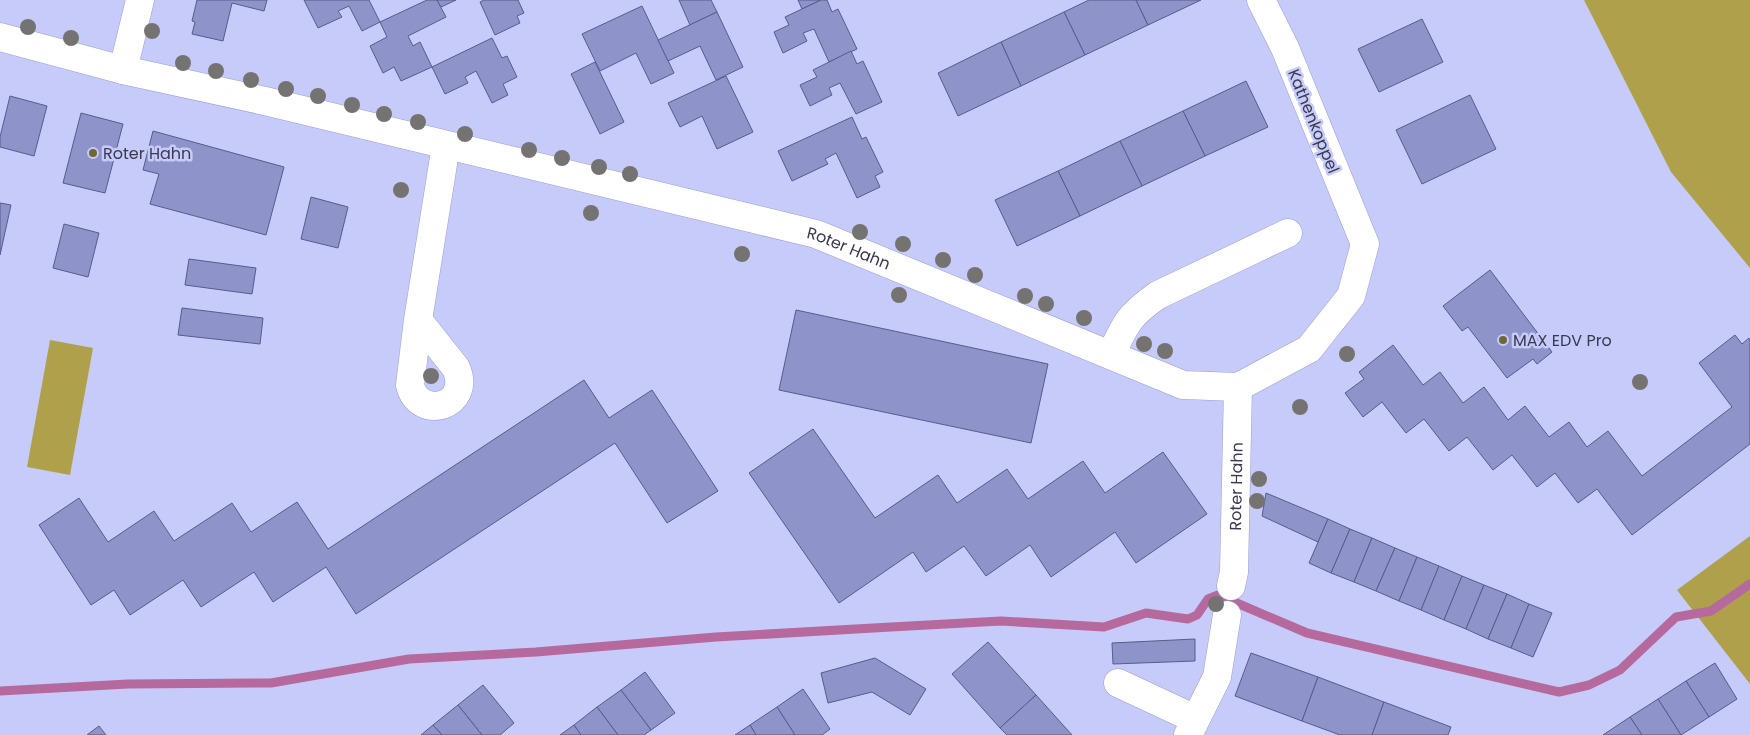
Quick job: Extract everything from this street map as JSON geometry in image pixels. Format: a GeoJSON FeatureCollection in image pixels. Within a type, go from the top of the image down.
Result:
{"type":"FeatureCollection","features":[{"type":"Feature","properties":{"kind":"street"},"geometry":{"type":"LineString","coordinates":[[122,70],[140,0]]}},
{"type":"Feature","properties":{"kind":"street","name":"Kathenkoppel"},"geometry":{"type":"LineString","coordinates":[[1238,387],[1309,349],[1351,296],[1365,244],[1285,48],[1261,0]]}},
{"type":"Feature","properties":{"kind":"street","name":"Roter Hahn"},"geometry":{"type":"LineString","coordinates":[[0,37],[122,70],[265,101],[816,234],[1183,385],[1238,387],[1234,572],[1231,586]]}},
{"type":"Feature","properties":{"kind":"street"},"geometry":{"type":"LineString","coordinates":[[418,320],[446,145]]}},
{"type":"Feature","properties":{"kind":"street"},"geometry":{"type":"LineString","coordinates":[[1111,355],[1126,323],[1141,307],[1158,296],[1288,233]]}},
{"type":"Feature","properties":{"kind":"street"},"geometry":{"type":"LineString","coordinates":[[1118,683],[1192,727],[1217,677],[1227,615]]}},
{"type":"Feature","properties":{"kind":"shaded area"},"geometry":{"type":"Polygon","coordinates":[[[1584,0],[1750,0],[1750,268],[1671,172],[1584,0]]]}},
{"type":"Feature","properties":{"kind":"shaded area"},"geometry":{"type":"Polygon","coordinates":[[[50,340],[93,348],[70,475],[27,467],[50,340]]]}},
{"type":"Feature","properties":{"kind":"shaded area"},"geometry":{"type":"Polygon","coordinates":[[[1750,536],[1750,684],[1677,590],[1750,536]]]}},
{"type":"Feature","properties":{"kind":"building"},"geometry":{"type":"Polygon","coordinates":[[[197,0],[267,0],[264,11],[232,3],[223,41],[192,34],[195,22],[192,21],[197,0]]]}},
{"type":"Feature","properties":{"kind":"building"},"geometry":{"type":"Polygon","coordinates":[[[304,0],[369,0],[380,22],[362,31],[349,6],[338,11],[342,17],[318,28],[304,0]]]}},
{"type":"Feature","properties":{"kind":"building"},"geometry":{"type":"Polygon","coordinates":[[[427,0],[437,0],[446,17],[408,36],[413,46],[420,42],[432,67],[401,81],[394,67],[383,73],[370,46],[387,37],[380,22],[427,0]]]}},
{"type":"Feature","properties":{"kind":"building"},"geometry":{"type":"Polygon","coordinates":[[[437,0],[456,0],[441,7],[437,0]]]}},
{"type":"Feature","properties":{"kind":"building"},"geometry":{"type":"Polygon","coordinates":[[[484,0],[518,0],[524,13],[517,16],[520,23],[495,35],[480,2],[484,0]]]}},
{"type":"Feature","properties":{"kind":"building"},"geometry":{"type":"Polygon","coordinates":[[[679,0],[711,0],[717,12],[690,25],[679,0]]]}},
{"type":"Feature","properties":{"kind":"building"},"geometry":{"type":"Polygon","coordinates":[[[798,0],[821,0],[802,9],[798,0]]]}},
{"type":"Feature","properties":{"kind":"building"},"geometry":{"type":"Polygon","coordinates":[[[821,0],[827,0],[832,12],[838,9],[857,49],[829,62],[814,29],[803,33],[807,41],[783,53],[774,32],[789,25],[785,17],[821,0]]]}},
{"type":"Feature","properties":{"kind":"building"},"geometry":{"type":"Polygon","coordinates":[[[1089,0],[1136,0],[1148,25],[1085,55],[1064,12],[1089,0]]]}},
{"type":"Feature","properties":{"kind":"building"},"geometry":{"type":"Polygon","coordinates":[[[1136,0],[1201,0],[1148,25],[1136,0]]]}},
{"type":"Feature","properties":{"kind":"building"},"geometry":{"type":"Polygon","coordinates":[[[642,6],[674,73],[651,84],[636,53],[600,71],[582,34],[642,6]]]}},
{"type":"Feature","properties":{"kind":"building"},"geometry":{"type":"Polygon","coordinates":[[[717,12],[743,67],[716,80],[700,46],[668,61],[658,40],[717,12]]]}},
{"type":"Feature","properties":{"kind":"building"},"geometry":{"type":"Polygon","coordinates":[[[1064,12],[1085,55],[1021,86],[1001,42],[1064,12]]]}},
{"type":"Feature","properties":{"kind":"building"},"geometry":{"type":"Polygon","coordinates":[[[1422,19],[1443,62],[1379,92],[1358,49],[1422,19]]]}},
{"type":"Feature","properties":{"kind":"building"},"geometry":{"type":"Polygon","coordinates":[[[492,38],[502,58],[507,56],[517,77],[503,84],[508,95],[492,103],[476,71],[465,77],[468,83],[445,94],[432,67],[492,38]]]}},
{"type":"Feature","properties":{"kind":"building"},"geometry":{"type":"Polygon","coordinates":[[[1001,42],[1021,86],[958,116],[938,73],[1001,42]]]}},
{"type":"Feature","properties":{"kind":"building"},"geometry":{"type":"Polygon","coordinates":[[[851,51],[857,64],[863,61],[882,102],[856,114],[840,83],[829,88],[832,95],[810,106],[800,85],[817,77],[813,70],[851,51]]]}},
{"type":"Feature","properties":{"kind":"building"},"geometry":{"type":"Polygon","coordinates":[[[595,62],[624,122],[600,134],[571,74],[595,62]]]}},
{"type":"Feature","properties":{"kind":"building"},"geometry":{"type":"Polygon","coordinates":[[[726,76],[753,132],[717,149],[702,116],[680,127],[668,103],[726,76]]]}},
{"type":"Feature","properties":{"kind":"building"},"geometry":{"type":"Polygon","coordinates":[[[1246,81],[1268,127],[1205,156],[1183,111],[1246,81]]]}},
{"type":"Feature","properties":{"kind":"building"},"geometry":{"type":"Polygon","coordinates":[[[1470,95],[1496,149],[1422,184],[1396,130],[1470,95]]]}},
{"type":"Feature","properties":{"kind":"building"},"geometry":{"type":"Polygon","coordinates":[[[10,96],[47,106],[34,156],[0,147],[0,137],[10,96]]]}},
{"type":"Feature","properties":{"kind":"building"},"geometry":{"type":"Polygon","coordinates":[[[1183,111],[1205,156],[1142,186],[1120,141],[1183,111]]]}},
{"type":"Feature","properties":{"kind":"building","name":"Roter Hahn"},"geometry":{"type":"Polygon","coordinates":[[[81,113],[123,124],[105,193],[63,183],[81,113]]]}},
{"type":"Feature","properties":{"kind":"building"},"geometry":{"type":"Polygon","coordinates":[[[852,117],[862,139],[866,137],[883,172],[875,176],[880,187],[857,198],[836,153],[825,159],[828,164],[792,181],[778,151],[852,117]]]}},
{"type":"Feature","properties":{"kind":"building"},"geometry":{"type":"Polygon","coordinates":[[[153,131],[284,167],[266,235],[150,204],[159,174],[143,170],[153,131]]]}},
{"type":"Feature","properties":{"kind":"building"},"geometry":{"type":"Polygon","coordinates":[[[1120,141],[1142,186],[1080,216],[1058,171],[1120,141]]]}},
{"type":"Feature","properties":{"kind":"building"},"geometry":{"type":"Polygon","coordinates":[[[1058,171],[1080,216],[1017,246],[995,200],[1058,171]]]}},
{"type":"Feature","properties":{"kind":"building"},"geometry":{"type":"Polygon","coordinates":[[[311,197],[348,207],[338,248],[301,239],[311,197]]]}},
{"type":"Feature","properties":{"kind":"building"},"geometry":{"type":"Polygon","coordinates":[[[0,203],[11,205],[0,255],[0,203]]]}},
{"type":"Feature","properties":{"kind":"building"},"geometry":{"type":"Polygon","coordinates":[[[64,224],[99,233],[88,277],[53,268],[64,224]]]}},
{"type":"Feature","properties":{"kind":"building"},"geometry":{"type":"Polygon","coordinates":[[[189,259],[256,268],[252,294],[185,285],[189,259]]]}},
{"type":"Feature","properties":{"kind":"building"},"geometry":{"type":"Polygon","coordinates":[[[1490,270],[1552,352],[1537,364],[1533,359],[1507,378],[1468,327],[1462,331],[1443,306],[1490,270]]]}},
{"type":"Feature","properties":{"kind":"building"},"geometry":{"type":"Polygon","coordinates":[[[182,308],[263,318],[260,344],[178,335],[182,308]]]}},
{"type":"Feature","properties":{"kind":"building"},"geometry":{"type":"Polygon","coordinates":[[[796,310],[1048,364],[1031,443],[779,390],[796,310]]]}},
{"type":"Feature","properties":{"kind":"building"},"geometry":{"type":"Polygon","coordinates":[[[1735,335],[1742,344],[1749,338],[1750,340],[1750,444],[1632,535],[1597,489],[1578,503],[1555,473],[1537,487],[1512,455],[1493,470],[1467,437],[1449,451],[1424,419],[1406,433],[1382,402],[1363,417],[1345,393],[1364,379],[1359,372],[1393,345],[1423,385],[1440,372],[1463,403],[1484,387],[1508,420],[1525,406],[1549,437],[1569,422],[1587,447],[1608,431],[1642,476],[1732,407],[1699,363],[1735,335]]]}},
{"type":"Feature","properties":{"kind":"building"},"geometry":{"type":"Polygon","coordinates":[[[584,380],[609,418],[652,390],[718,491],[667,523],[615,443],[356,614],[326,567],[273,602],[254,572],[201,607],[183,580],[130,615],[114,590],[91,605],[39,525],[79,498],[108,542],[154,511],[174,541],[232,503],[251,532],[297,502],[328,549],[584,380]]]}},
{"type":"Feature","properties":{"kind":"building"},"geometry":{"type":"Polygon","coordinates":[[[813,429],[875,518],[938,475],[957,503],[1007,469],[1028,499],[1083,461],[1105,493],[1163,452],[1207,514],[1136,563],[1115,532],[1051,577],[1030,545],[986,576],[964,546],[926,572],[913,552],[839,603],[749,473],[813,429]]]}},
{"type":"Feature","properties":{"kind":"building"},"geometry":{"type":"Polygon","coordinates":[[[1266,493],[1328,519],[1318,542],[1262,516],[1266,493]]]}},
{"type":"Feature","properties":{"kind":"building"},"geometry":{"type":"Polygon","coordinates":[[[1328,519],[1350,529],[1331,573],[1309,563],[1328,519]]]}},
{"type":"Feature","properties":{"kind":"building"},"geometry":{"type":"Polygon","coordinates":[[[1350,529],[1372,538],[1354,582],[1331,573],[1350,529]]]}},
{"type":"Feature","properties":{"kind":"building"},"geometry":{"type":"Polygon","coordinates":[[[1372,538],[1395,548],[1376,591],[1354,582],[1372,538]]]}},
{"type":"Feature","properties":{"kind":"building"},"geometry":{"type":"Polygon","coordinates":[[[1395,548],[1417,557],[1399,601],[1376,591],[1395,548]]]}},
{"type":"Feature","properties":{"kind":"building"},"geometry":{"type":"Polygon","coordinates":[[[1417,557],[1439,566],[1421,610],[1399,601],[1417,557]]]}},
{"type":"Feature","properties":{"kind":"building"},"geometry":{"type":"Polygon","coordinates":[[[1439,566],[1462,576],[1444,620],[1421,610],[1439,566]]]}},
{"type":"Feature","properties":{"kind":"building"},"geometry":{"type":"Polygon","coordinates":[[[1462,576],[1484,585],[1466,629],[1444,620],[1462,576]]]}},
{"type":"Feature","properties":{"kind":"building"},"geometry":{"type":"Polygon","coordinates":[[[1484,585],[1507,594],[1488,639],[1466,629],[1484,585]]]}},
{"type":"Feature","properties":{"kind":"building"},"geometry":{"type":"Polygon","coordinates":[[[1507,594],[1529,604],[1511,648],[1488,639],[1507,594]]]}},
{"type":"Feature","properties":{"kind":"building"},"geometry":{"type":"Polygon","coordinates":[[[1529,604],[1552,613],[1533,657],[1511,648],[1529,604]]]}},
{"type":"Feature","properties":{"kind":"building"},"geometry":{"type":"Polygon","coordinates":[[[1195,639],[1195,661],[1113,664],[1112,643],[1195,639]]]}},
{"type":"Feature","properties":{"kind":"building"},"geometry":{"type":"Polygon","coordinates":[[[988,642],[1036,695],[1000,728],[952,674],[988,642]]]}},
{"type":"Feature","properties":{"kind":"building"},"geometry":{"type":"Polygon","coordinates":[[[1251,653],[1318,677],[1302,721],[1235,696],[1251,653]]]}},
{"type":"Feature","properties":{"kind":"building"},"geometry":{"type":"Polygon","coordinates":[[[875,658],[926,689],[910,715],[872,692],[828,703],[821,673],[875,658]]]}},
{"type":"Feature","properties":{"kind":"building"},"geometry":{"type":"Polygon","coordinates":[[[1715,663],[1737,699],[1709,717],[1686,681],[1715,663]]]}},
{"type":"Feature","properties":{"kind":"building"},"geometry":{"type":"Polygon","coordinates":[[[645,672],[675,713],[651,730],[621,690],[645,672]]]}},
{"type":"Feature","properties":{"kind":"building"},"geometry":{"type":"Polygon","coordinates":[[[1318,677],[1384,702],[1372,735],[1340,735],[1302,721],[1318,677]]]}},
{"type":"Feature","properties":{"kind":"building"},"geometry":{"type":"Polygon","coordinates":[[[1686,681],[1709,717],[1681,735],[1658,699],[1686,681]]]}},
{"type":"Feature","properties":{"kind":"building"},"geometry":{"type":"Polygon","coordinates":[[[483,685],[514,723],[500,735],[482,735],[458,705],[483,685]]]}},
{"type":"Feature","properties":{"kind":"building"},"geometry":{"type":"Polygon","coordinates":[[[803,689],[830,729],[822,735],[795,735],[777,707],[803,689]]]}},
{"type":"Feature","properties":{"kind":"building"},"geometry":{"type":"Polygon","coordinates":[[[621,690],[651,730],[644,735],[618,735],[597,707],[621,690]]]}},
{"type":"Feature","properties":{"kind":"building"},"geometry":{"type":"Polygon","coordinates":[[[1036,695],[1072,735],[1007,735],[1000,728],[1036,695]]]}},
{"type":"Feature","properties":{"kind":"building"},"geometry":{"type":"Polygon","coordinates":[[[1658,699],[1681,735],[1642,735],[1630,717],[1658,699]]]}},
{"type":"Feature","properties":{"kind":"building"},"geometry":{"type":"Polygon","coordinates":[[[1384,702],[1451,727],[1448,735],[1372,735],[1384,702]]]}},
{"type":"Feature","properties":{"kind":"building"},"geometry":{"type":"Polygon","coordinates":[[[458,705],[482,735],[442,735],[433,725],[458,705]]]}},
{"type":"Feature","properties":{"kind":"building"},"geometry":{"type":"Polygon","coordinates":[[[597,707],[618,735],[581,735],[574,725],[597,707]]]}},
{"type":"Feature","properties":{"kind":"building"},"geometry":{"type":"Polygon","coordinates":[[[777,707],[795,735],[756,735],[750,725],[777,707]]]}},
{"type":"Feature","properties":{"kind":"building"},"geometry":{"type":"Polygon","coordinates":[[[1630,717],[1642,735],[1603,735],[1630,717]]]}},
{"type":"Feature","properties":{"kind":"building"},"geometry":{"type":"Polygon","coordinates":[[[433,725],[442,735],[421,735],[433,725]]]}},
{"type":"Feature","properties":{"kind":"building"},"geometry":{"type":"Polygon","coordinates":[[[574,725],[581,735],[560,735],[574,725]]]}},
{"type":"Feature","properties":{"kind":"building"},"geometry":{"type":"Polygon","coordinates":[[[750,725],[756,735],[735,735],[750,725]]]}},
{"type":"Feature","properties":{"kind":"building"},"geometry":{"type":"Polygon","coordinates":[[[99,726],[106,735],[87,735],[99,726]]]}},
{"type":"Feature","properties":{"kind":"waterway"},"geometry":{"type":"LineString","coordinates":[[0,691],[128,684],[271,683],[409,659],[536,652],[716,637],[1001,621],[1104,627],[1146,613],[1188,619],[1197,615],[1208,599],[1218,595],[1307,633],[1559,692],[1589,685],[1620,670],[1676,617],[1711,611],[1750,584]]}},
{"type":"Feature","properties":{"kind":"place","name":"Roter Hahn"},"geometry":{"type":"Point","coordinates":[93,153]}},
{"type":"Feature","properties":{"kind":"place","name":"MAX EDV Pro"},"geometry":{"type":"Point","coordinates":[1503,340]}}]}
